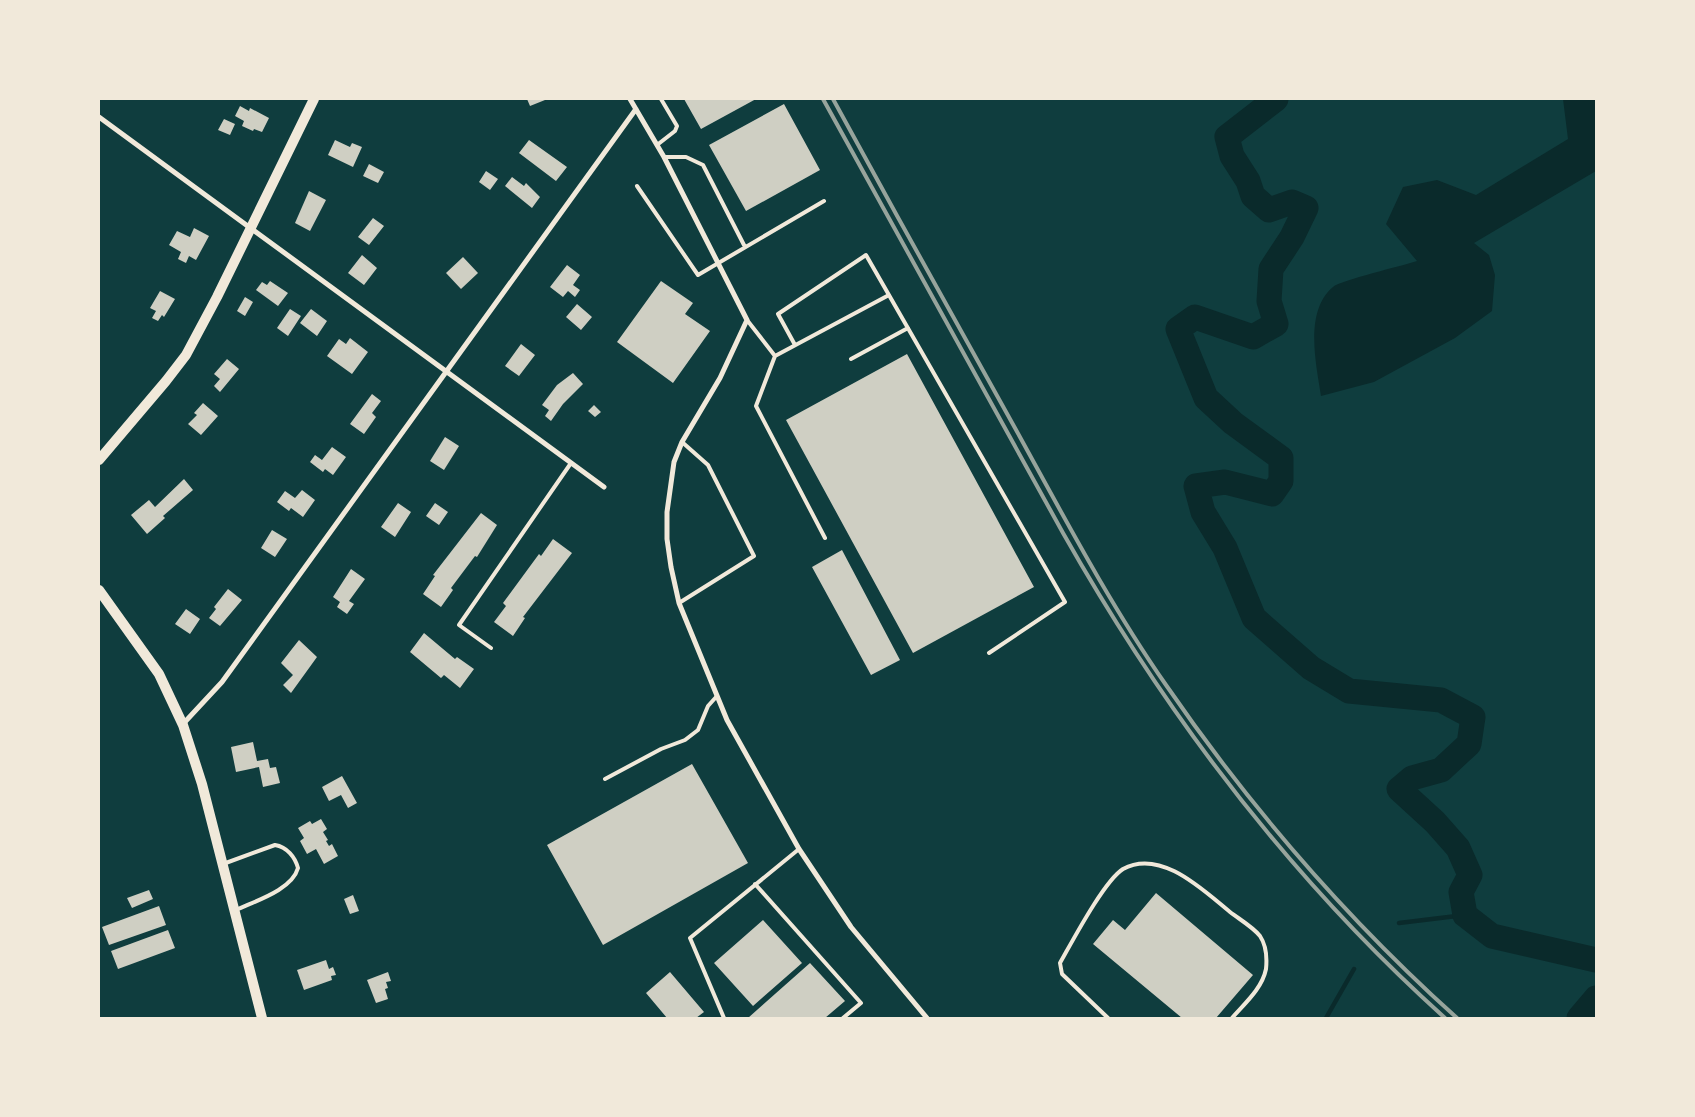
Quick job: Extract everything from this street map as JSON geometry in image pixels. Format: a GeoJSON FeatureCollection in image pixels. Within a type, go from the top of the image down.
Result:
{"type":"FeatureCollection","features":[{"type":"Feature","properties":{"kind":"main road"},"geometry":{"type":"LineString","coordinates":[[99,466],[101,458],[186,355],[218,297],[314,99]]}},
{"type":"Feature","properties":{"kind":"main road"},"geometry":{"type":"LineString","coordinates":[[99,590],[159,674],[183,725],[202,784],[262,1018]]}},
{"type":"Feature","properties":{"kind":"street"},"geometry":{"type":"LineString","coordinates":[[630,99],[664,157],[747,320],[720,378],[682,442],[674,462],[666,512],[671,567],[679,602],[717,696],[768,797],[799,849],[851,927],[927,1018]]}},
{"type":"Feature","properties":{"kind":"street"},"geometry":{"type":"LineString","coordinates":[[183,725],[222,682],[636,109]]}},
{"type":"Feature","properties":{"kind":"street"},"geometry":{"type":"LineString","coordinates":[[99,117],[604,487]]}},
{"type":"Feature","properties":{"kind":"lane"},"geometry":{"type":"LineString","coordinates":[[657,145],[675,131],[677,126],[661,99]]}},
{"type":"Feature","properties":{"kind":"lane"},"geometry":{"type":"LineString","coordinates":[[664,157],[686,157],[703,165],[745,247]]}},
{"type":"Feature","properties":{"kind":"lane"},"geometry":{"type":"LineString","coordinates":[[637,186],[698,275],[824,201]]}},
{"type":"Feature","properties":{"kind":"lane"},"geometry":{"type":"LineString","coordinates":[[795,345],[778,314],[866,256],[1065,602],[989,653]]}},
{"type":"Feature","properties":{"kind":"lane"},"geometry":{"type":"LineString","coordinates":[[825,538],[756,406],[775,356],[888,295]]}},
{"type":"Feature","properties":{"kind":"lane"},"geometry":{"type":"LineString","coordinates":[[747,320],[775,356]]}},
{"type":"Feature","properties":{"kind":"lane"},"geometry":{"type":"LineString","coordinates":[[851,359],[908,328]]}},
{"type":"Feature","properties":{"kind":"lane"},"geometry":{"type":"LineString","coordinates":[[679,602],[754,556],[708,464],[682,442]]}},
{"type":"Feature","properties":{"kind":"lane"},"geometry":{"type":"LineString","coordinates":[[491,648],[459,625],[570,463]]}},
{"type":"Feature","properties":{"kind":"lane"},"geometry":{"type":"LineString","coordinates":[[606,779],[661,749],[685,740],[698,730],[708,706],[717,696]]}},
{"type":"Feature","properties":{"kind":"lane"},"geometry":{"type":"LineString","coordinates":[[222,865],[275,845],[282,846],[289,852],[298,868],[297,874],[282,887],[234,911]]}},
{"type":"Feature","properties":{"kind":"lane"},"geometry":{"type":"LineString","coordinates":[[724,1018],[690,938],[799,849]]}},
{"type":"Feature","properties":{"kind":"lane"},"geometry":{"type":"LineString","coordinates":[[1108,1018],[1062,974],[1060,963],[1085,919],[1117,874],[1130,866],[1140,865],[1155,865],[1179,874],[1259,935],[1266,954],[1263,980],[1232,1018]]}},
{"type":"Feature","properties":{"kind":"lane"},"geometry":{"type":"LineString","coordinates":[[755,884],[861,1003],[843,1018]]}},
{"type":"Feature","properties":{"kind":"water"},"geometry":{"type":"Polygon","coordinates":[[[1563,99],[1596,99],[1596,171],[1474,243],[1489,255],[1495,275],[1492,311],[1455,338],[1374,382],[1321,396],[1314,338],[1318,310],[1324,297],[1338,284],[1417,261],[1386,224],[1403,187],[1437,180],[1476,195],[1568,139],[1563,99]]]}},
{"type":"Feature","properties":{"kind":"building"},"geometry":{"type":"Polygon","coordinates":[[[527,99],[545,99],[545,100],[530,106],[527,99]]]}},
{"type":"Feature","properties":{"kind":"building"},"geometry":{"type":"Polygon","coordinates":[[[684,99],[756,99],[701,129],[684,99]]]}},
{"type":"Feature","properties":{"kind":"building"},"geometry":{"type":"Polygon","coordinates":[[[784,104],[820,170],[746,211],[709,145],[784,104]]]}},
{"type":"Feature","properties":{"kind":"building"},"geometry":{"type":"Polygon","coordinates":[[[240,106],[249,111],[250,108],[269,118],[262,132],[254,129],[253,131],[242,126],[244,121],[235,116],[240,106]]]}},
{"type":"Feature","properties":{"kind":"building"},"geometry":{"type":"Polygon","coordinates":[[[224,119],[235,124],[230,135],[218,130],[224,119]]]}},
{"type":"Feature","properties":{"kind":"building"},"geometry":{"type":"Polygon","coordinates":[[[335,140],[350,147],[352,143],[362,147],[353,167],[328,155],[335,140]]]}},
{"type":"Feature","properties":{"kind":"building"},"geometry":{"type":"Polygon","coordinates":[[[529,140],[567,167],[556,181],[519,153],[529,140]]]}},
{"type":"Feature","properties":{"kind":"building"},"geometry":{"type":"Polygon","coordinates":[[[369,164],[384,172],[378,183],[363,176],[369,164]]]}},
{"type":"Feature","properties":{"kind":"building"},"geometry":{"type":"Polygon","coordinates":[[[486,171],[498,179],[490,190],[479,182],[486,171]]]}},
{"type":"Feature","properties":{"kind":"building"},"geometry":{"type":"Polygon","coordinates":[[[512,177],[524,186],[526,183],[540,197],[532,208],[505,186],[512,177]]]}},
{"type":"Feature","properties":{"kind":"building"},"geometry":{"type":"Polygon","coordinates":[[[309,191],[326,200],[310,231],[295,223],[309,191]]]}},
{"type":"Feature","properties":{"kind":"building"},"geometry":{"type":"Polygon","coordinates":[[[373,218],[384,226],[369,245],[358,237],[373,218]]]}},
{"type":"Feature","properties":{"kind":"building"},"geometry":{"type":"Polygon","coordinates":[[[194,228],[209,236],[196,260],[189,256],[186,263],[178,259],[181,252],[169,245],[177,231],[190,237],[194,228]]]}},
{"type":"Feature","properties":{"kind":"building"},"geometry":{"type":"Polygon","coordinates":[[[362,255],[377,268],[364,285],[348,273],[362,255]]]}},
{"type":"Feature","properties":{"kind":"building"},"geometry":{"type":"Polygon","coordinates":[[[463,257],[478,273],[461,289],[446,273],[463,257]]]}},
{"type":"Feature","properties":{"kind":"building"},"geometry":{"type":"Polygon","coordinates":[[[567,265],[580,275],[573,285],[580,290],[575,297],[568,291],[563,297],[550,287],[567,265]]]}},
{"type":"Feature","properties":{"kind":"building"},"geometry":{"type":"Polygon","coordinates":[[[270,281],[288,293],[278,306],[256,290],[262,282],[267,285],[270,281]]]}},
{"type":"Feature","properties":{"kind":"building"},"geometry":{"type":"Polygon","coordinates":[[[661,281],[693,303],[685,314],[710,331],[673,383],[617,342],[661,281]]]}},
{"type":"Feature","properties":{"kind":"building"},"geometry":{"type":"Polygon","coordinates":[[[160,291],[175,299],[164,317],[162,315],[158,321],[152,318],[156,311],[150,308],[160,291]]]}},
{"type":"Feature","properties":{"kind":"building"},"geometry":{"type":"Polygon","coordinates":[[[245,297],[253,302],[245,316],[237,311],[245,297]]]}},
{"type":"Feature","properties":{"kind":"building"},"geometry":{"type":"Polygon","coordinates":[[[577,304],[592,317],[581,330],[566,317],[577,304]]]}},
{"type":"Feature","properties":{"kind":"building"},"geometry":{"type":"Polygon","coordinates":[[[290,309],[301,316],[288,336],[277,328],[290,309]]]}},
{"type":"Feature","properties":{"kind":"building"},"geometry":{"type":"Polygon","coordinates":[[[311,309],[327,321],[317,336],[300,323],[311,309]]]}},
{"type":"Feature","properties":{"kind":"building"},"geometry":{"type":"Polygon","coordinates":[[[350,338],[368,352],[352,374],[327,356],[339,339],[346,344],[350,338]]]}},
{"type":"Feature","properties":{"kind":"building"},"geometry":{"type":"Polygon","coordinates":[[[521,344],[535,355],[519,376],[505,366],[521,344]]]}},
{"type":"Feature","properties":{"kind":"building"},"geometry":{"type":"Polygon","coordinates":[[[907,354],[1034,587],[913,653],[786,420],[907,354]]]}},
{"type":"Feature","properties":{"kind":"building"},"geometry":{"type":"Polygon","coordinates":[[[227,359],[239,369],[220,392],[214,386],[220,379],[214,374],[227,359]]]}},
{"type":"Feature","properties":{"kind":"building"},"geometry":{"type":"Polygon","coordinates":[[[573,373],[583,384],[563,404],[551,421],[545,416],[549,410],[542,405],[557,385],[573,373]]]}},
{"type":"Feature","properties":{"kind":"building"},"geometry":{"type":"Polygon","coordinates":[[[372,394],[381,401],[372,413],[376,417],[364,434],[350,424],[372,394]]]}},
{"type":"Feature","properties":{"kind":"building"},"geometry":{"type":"Polygon","coordinates":[[[203,403],[218,416],[201,435],[188,424],[197,415],[194,413],[203,403]]]}},
{"type":"Feature","properties":{"kind":"building"},"geometry":{"type":"Polygon","coordinates":[[[594,405],[601,412],[595,417],[588,411],[594,405]]]}},
{"type":"Feature","properties":{"kind":"building"},"geometry":{"type":"Polygon","coordinates":[[[445,437],[459,446],[444,470],[430,461],[445,437]]]}},
{"type":"Feature","properties":{"kind":"building"},"geometry":{"type":"Polygon","coordinates":[[[332,447],[346,457],[333,475],[325,469],[323,472],[310,462],[315,455],[322,460],[332,447]]]}},
{"type":"Feature","properties":{"kind":"building"},"geometry":{"type":"Polygon","coordinates":[[[184,479],[193,490],[163,516],[165,518],[147,534],[131,515],[149,500],[155,507],[184,479]]]}},
{"type":"Feature","properties":{"kind":"building"},"geometry":{"type":"Polygon","coordinates":[[[302,490],[315,500],[303,517],[291,508],[289,511],[277,502],[285,491],[295,498],[302,490]]]}},
{"type":"Feature","properties":{"kind":"building"},"geometry":{"type":"Polygon","coordinates":[[[398,503],[411,512],[395,537],[381,527],[398,503]]]}},
{"type":"Feature","properties":{"kind":"building"},"geometry":{"type":"Polygon","coordinates":[[[435,503],[448,512],[439,525],[426,516],[435,503]]]}},
{"type":"Feature","properties":{"kind":"building"},"geometry":{"type":"Polygon","coordinates":[[[481,513],[497,525],[477,557],[475,556],[451,588],[453,590],[441,607],[423,594],[435,576],[433,575],[481,513]]]}},
{"type":"Feature","properties":{"kind":"building"},"geometry":{"type":"Polygon","coordinates":[[[272,530],[287,539],[275,557],[261,548],[272,530]]]}},
{"type":"Feature","properties":{"kind":"building"},"geometry":{"type":"Polygon","coordinates":[[[553,539],[572,553],[523,617],[525,618],[513,636],[494,622],[506,606],[503,603],[539,554],[541,556],[553,539]]]}},
{"type":"Feature","properties":{"kind":"building"},"geometry":{"type":"Polygon","coordinates":[[[842,550],[900,660],[871,675],[812,567],[842,550]]]}},
{"type":"Feature","properties":{"kind":"building"},"geometry":{"type":"Polygon","coordinates":[[[351,569],[365,579],[349,601],[354,604],[347,614],[337,607],[340,602],[333,597],[351,569]]]}},
{"type":"Feature","properties":{"kind":"building"},"geometry":{"type":"Polygon","coordinates":[[[228,589],[242,600],[220,626],[209,618],[216,609],[214,607],[228,589]]]}},
{"type":"Feature","properties":{"kind":"building"},"geometry":{"type":"Polygon","coordinates":[[[186,609],[200,619],[190,634],[175,624],[186,609]]]}},
{"type":"Feature","properties":{"kind":"building"},"geometry":{"type":"Polygon","coordinates":[[[424,633],[455,659],[457,657],[474,669],[460,688],[444,675],[441,678],[410,652],[424,633]]]}},
{"type":"Feature","properties":{"kind":"building"},"geometry":{"type":"Polygon","coordinates":[[[299,640],[317,657],[291,693],[283,685],[293,675],[281,663],[299,640]]]}},
{"type":"Feature","properties":{"kind":"building"},"geometry":{"type":"Polygon","coordinates":[[[253,742],[257,761],[268,759],[270,768],[276,767],[280,783],[263,787],[259,767],[236,772],[231,747],[253,742]]]}},
{"type":"Feature","properties":{"kind":"building"},"geometry":{"type":"Polygon","coordinates":[[[692,764],[748,863],[603,945],[547,845],[692,764]]]}},
{"type":"Feature","properties":{"kind":"building"},"geometry":{"type":"Polygon","coordinates":[[[342,776],[357,803],[348,808],[341,795],[329,801],[322,787],[342,776]]]}},
{"type":"Feature","properties":{"kind":"building"},"geometry":{"type":"Polygon","coordinates":[[[321,819],[327,829],[323,832],[328,840],[326,841],[329,846],[332,844],[338,856],[324,864],[316,849],[307,854],[300,841],[304,838],[298,828],[310,821],[312,824],[321,819]]]}},
{"type":"Feature","properties":{"kind":"building"},"geometry":{"type":"Polygon","coordinates":[[[149,890],[153,899],[132,908],[127,898],[149,890]]]}},
{"type":"Feature","properties":{"kind":"building"},"geometry":{"type":"Polygon","coordinates":[[[1156,893],[1253,975],[1216,1018],[1182,1018],[1093,944],[1113,920],[1125,930],[1156,893]]]}},
{"type":"Feature","properties":{"kind":"building"},"geometry":{"type":"Polygon","coordinates":[[[353,895],[359,911],[350,914],[344,899],[353,895]]]}},
{"type":"Feature","properties":{"kind":"building"},"geometry":{"type":"Polygon","coordinates":[[[159,906],[166,925],[109,945],[102,927],[159,906]]]}},
{"type":"Feature","properties":{"kind":"building"},"geometry":{"type":"Polygon","coordinates":[[[763,920],[802,963],[753,1006],[714,963],[763,920]]]}},
{"type":"Feature","properties":{"kind":"building"},"geometry":{"type":"Polygon","coordinates":[[[168,930],[175,948],[118,969],[111,951],[168,930]]]}},
{"type":"Feature","properties":{"kind":"building"},"geometry":{"type":"Polygon","coordinates":[[[326,960],[329,969],[333,967],[336,975],[331,976],[332,980],[304,990],[297,970],[326,960]]]}},
{"type":"Feature","properties":{"kind":"building"},"geometry":{"type":"Polygon","coordinates":[[[810,963],[845,1001],[825,1018],[748,1018],[810,963]]]}},
{"type":"Feature","properties":{"kind":"building"},"geometry":{"type":"Polygon","coordinates":[[[388,972],[391,981],[386,982],[388,988],[385,989],[388,999],[376,1003],[367,980],[388,972]]]}},
{"type":"Feature","properties":{"kind":"building"},"geometry":{"type":"Polygon","coordinates":[[[670,972],[704,1012],[696,1018],[667,1018],[646,993],[670,972]]]}},
{"type":"Feature","properties":{"kind":"waterway"},"geometry":{"type":"LineString","coordinates":[[1276,99],[1227,137],[1232,156],[1248,181],[1253,196],[1269,210],[1292,202],[1306,208],[1292,237],[1271,269],[1269,301],[1276,324],[1253,337],[1195,317],[1178,329],[1206,398],[1233,423],[1281,458],[1281,481],[1272,494],[1225,482],[1196,486],[1203,512],[1225,548],[1254,618],[1311,668],[1349,691],[1441,700],[1473,717],[1469,744],[1441,770],[1412,778],[1399,789],[1435,822],[1458,848],[1470,875],[1461,892],[1465,915],[1492,936],[1596,960]]}},
{"type":"Feature","properties":{"kind":"waterway"},"geometry":{"type":"LineString","coordinates":[[1399,923],[1465,915]]}},
{"type":"Feature","properties":{"kind":"waterway"},"geometry":{"type":"LineString","coordinates":[[1326,1018],[1354,969]]}},
{"type":"Feature","properties":{"kind":"waterway"},"geometry":{"type":"LineString","coordinates":[[1579,1018],[1596,998]]}},
{"type":"Feature","properties":{"kind":"railway"},"geometry":{"type":"LineString","coordinates":[[823,99],[1063,533],[1102,600],[1144,665],[1234,791],[1283,851],[1334,909],[1388,965],[1445,1018]]}},
{"type":"Feature","properties":{"kind":"railway"},"geometry":{"type":"LineString","coordinates":[[833,99],[1087,558],[1125,622],[1166,685],[1231,775],[1302,860],[1377,941],[1457,1018]]}}]}
